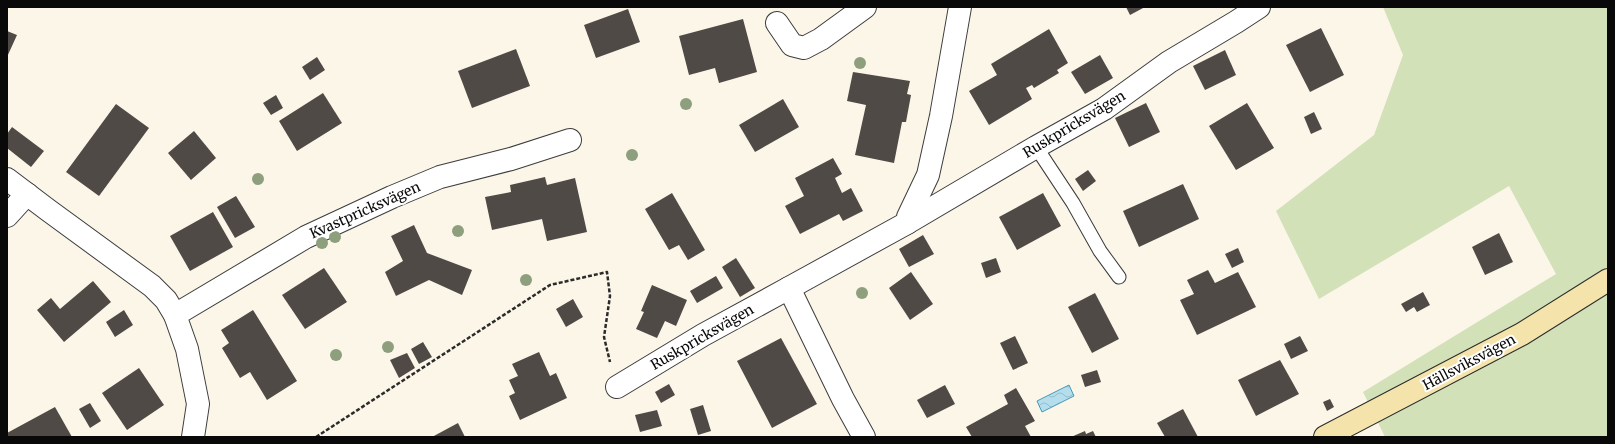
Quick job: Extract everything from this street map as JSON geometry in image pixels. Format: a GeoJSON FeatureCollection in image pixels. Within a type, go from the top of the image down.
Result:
{"type":"FeatureCollection","features":[{"type":"Feature","properties":{"kind":"street"},"geometry":{"type":"LineString","coordinates":[[777,23],[792,45],[804,48],[821,39],[865,7]]}},
{"type":"Feature","properties":{"kind":"street"},"geometry":{"type":"LineString","coordinates":[[907,223],[908,217],[928,175],[941,116],[960,7]]}},
{"type":"Feature","properties":{"kind":"street","name":"Ruskpricksvägen"},"geometry":{"type":"LineString","coordinates":[[617,387],[703,335],[907,223],[1104,109],[1169,62],[1258,7]]}},
{"type":"Feature","properties":{"kind":"street","name":"Kvastpricksvägen"},"geometry":{"type":"LineString","coordinates":[[174,315],[306,237],[392,197],[440,177],[511,160],[570,140]]}},
{"type":"Feature","properties":{"kind":"street"},"geometry":{"type":"LineString","coordinates":[[7,179],[152,286],[166,300],[174,315],[187,349],[198,404],[193,437]]}},
{"type":"Feature","properties":{"kind":"street"},"geometry":{"type":"LineString","coordinates":[[7,216],[27,194]]}},
{"type":"Feature","properties":{"kind":"street","name":"Hällsviksvägen"},"geometry":{"type":"LineString","coordinates":[[1325,437],[1522,334],[1608,280]]}},
{"type":"Feature","properties":{"kind":"street"},"geometry":{"type":"LineString","coordinates":[[789,288],[843,399],[864,437]]}},
{"type":"Feature","properties":{"kind":"lane"},"geometry":{"type":"LineString","coordinates":[[1036,147],[1073,203],[1100,251],[1119,277]]}},
{"type":"Feature","properties":{"kind":"path"},"geometry":{"type":"LineString","coordinates":[[316,437],[550,285],[607,272],[610,296],[604,337],[617,387]]}},
{"type":"Feature","properties":{"kind":"green space"},"geometry":{"type":"Polygon","coordinates":[[[1383,7],[1608,7],[1608,437],[1385,437],[1363,392],[1556,274],[1509,186],[1319,299],[1276,211],[1374,135],[1403,55],[1383,7]]]}},
{"type":"Feature","properties":{"kind":"water"},"geometry":{"type":"Polygon","coordinates":[[[1069,385],[1074,396],[1042,412],[1037,401],[1069,385]]]}},
{"type":"Feature","properties":{"kind":"building"},"geometry":{"type":"Polygon","coordinates":[[[1126,7],[1145,7],[1130,15],[1126,7]]]}},
{"type":"Feature","properties":{"kind":"building"},"geometry":{"type":"Polygon","coordinates":[[[628,9],[640,42],[596,58],[584,25],[628,9]]]}},
{"type":"Feature","properties":{"kind":"building"},"geometry":{"type":"Polygon","coordinates":[[[743,19],[757,72],[719,83],[715,68],[689,75],[679,36],[743,19]]]}},
{"type":"Feature","properties":{"kind":"building"},"geometry":{"type":"Polygon","coordinates":[[[1321,28],[1344,75],[1310,92],[1286,45],[1321,28]]]}},
{"type":"Feature","properties":{"kind":"building"},"geometry":{"type":"Polygon","coordinates":[[[1049,29],[1068,63],[1057,70],[1059,73],[1034,88],[1032,85],[1026,88],[1032,99],[989,125],[969,91],[997,75],[991,64],[1049,29]]]}},
{"type":"Feature","properties":{"kind":"building"},"geometry":{"type":"Polygon","coordinates":[[[7,31],[17,35],[7,57],[7,31]]]}},
{"type":"Feature","properties":{"kind":"building"},"geometry":{"type":"Polygon","coordinates":[[[516,49],[530,86],[472,108],[458,71],[516,49]]]}},
{"type":"Feature","properties":{"kind":"building"},"geometry":{"type":"Polygon","coordinates":[[[1225,50],[1236,75],[1205,90],[1193,66],[1225,50]]]}},
{"type":"Feature","properties":{"kind":"building"},"geometry":{"type":"Polygon","coordinates":[[[1100,55],[1113,78],[1085,94],[1071,72],[1100,55]]]}},
{"type":"Feature","properties":{"kind":"building"},"geometry":{"type":"Polygon","coordinates":[[[317,57],[325,70],[310,80],[302,67],[317,57]]]}},
{"type":"Feature","properties":{"kind":"building"},"geometry":{"type":"Polygon","coordinates":[[[853,72],[910,81],[907,94],[911,95],[906,122],[902,122],[894,163],[855,155],[866,105],[847,101],[853,72]]]}},
{"type":"Feature","properties":{"kind":"building"},"geometry":{"type":"Polygon","coordinates":[[[323,93],[342,123],[297,151],[279,121],[323,93]]]}},
{"type":"Feature","properties":{"kind":"building"},"geometry":{"type":"Polygon","coordinates":[[[276,95],[283,108],[271,115],[263,103],[276,95]]]}},
{"type":"Feature","properties":{"kind":"building"},"geometry":{"type":"Polygon","coordinates":[[[783,99],[799,127],[755,152],[739,125],[783,99]]]}},
{"type":"Feature","properties":{"kind":"building"},"geometry":{"type":"Polygon","coordinates":[[[1146,103],[1160,132],[1129,147],[1115,118],[1146,103]]]}},
{"type":"Feature","properties":{"kind":"building"},"geometry":{"type":"Polygon","coordinates":[[[1247,103],[1274,148],[1236,170],[1209,126],[1247,103]]]}},
{"type":"Feature","properties":{"kind":"building"},"geometry":{"type":"Polygon","coordinates":[[[116,104],[149,128],[99,196],[66,172],[116,104]]]}},
{"type":"Feature","properties":{"kind":"building"},"geometry":{"type":"Polygon","coordinates":[[[1314,112],[1322,129],[1311,134],[1304,117],[1314,112]]]}},
{"type":"Feature","properties":{"kind":"building"},"geometry":{"type":"Polygon","coordinates":[[[12,127],[44,151],[31,167],[7,148],[7,134],[12,127]]]}},
{"type":"Feature","properties":{"kind":"building"},"geometry":{"type":"Polygon","coordinates":[[[194,131],[216,158],[191,180],[168,153],[194,131]]]}},
{"type":"Feature","properties":{"kind":"building"},"geometry":{"type":"Polygon","coordinates":[[[833,158],[842,174],[835,178],[842,193],[851,188],[863,211],[843,221],[839,214],[800,234],[785,206],[804,196],[795,178],[833,158]]]}},
{"type":"Feature","properties":{"kind":"building"},"geometry":{"type":"Polygon","coordinates":[[[1088,170],[1096,181],[1083,191],[1075,179],[1088,170]]]}},
{"type":"Feature","properties":{"kind":"building"},"geometry":{"type":"Polygon","coordinates":[[[545,177],[547,185],[575,178],[587,232],[547,241],[542,219],[492,230],[485,197],[511,192],[510,185],[545,177]]]}},
{"type":"Feature","properties":{"kind":"building"},"geometry":{"type":"Polygon","coordinates":[[[1183,184],[1199,219],[1139,247],[1123,211],[1183,184]]]}},
{"type":"Feature","properties":{"kind":"building"},"geometry":{"type":"Polygon","coordinates":[[[672,193],[705,250],[688,260],[679,245],[669,250],[645,209],[672,193]]]}},
{"type":"Feature","properties":{"kind":"building"},"geometry":{"type":"Polygon","coordinates":[[[1043,193],[1061,226],[1017,250],[999,217],[1043,193]]]}},
{"type":"Feature","properties":{"kind":"building"},"geometry":{"type":"Polygon","coordinates":[[[236,196],[255,227],[235,238],[217,207],[236,196]]]}},
{"type":"Feature","properties":{"kind":"building"},"geometry":{"type":"Polygon","coordinates":[[[213,212],[233,247],[190,271],[170,236],[213,212]]]}},
{"type":"Feature","properties":{"kind":"building"},"geometry":{"type":"Polygon","coordinates":[[[414,225],[427,253],[472,270],[462,295],[429,280],[396,296],[385,272],[403,261],[391,236],[414,225]]]}},
{"type":"Feature","properties":{"kind":"building"},"geometry":{"type":"Polygon","coordinates":[[[1499,233],[1513,262],[1485,275],[1472,247],[1499,233]]]}},
{"type":"Feature","properties":{"kind":"building"},"geometry":{"type":"Polygon","coordinates":[[[923,235],[934,254],[909,267],[899,249],[923,235]]]}},
{"type":"Feature","properties":{"kind":"building"},"geometry":{"type":"Polygon","coordinates":[[[1238,248],[1244,262],[1232,268],[1225,254],[1238,248]]]}},
{"type":"Feature","properties":{"kind":"building"},"geometry":{"type":"Polygon","coordinates":[[[736,258],[755,288],[740,297],[722,267],[736,258]]]}},
{"type":"Feature","properties":{"kind":"building"},"geometry":{"type":"Polygon","coordinates":[[[996,258],[1001,272],[986,278],[981,263],[996,258]]]}},
{"type":"Feature","properties":{"kind":"building"},"geometry":{"type":"Polygon","coordinates":[[[324,268],[347,302],[305,329],[282,295],[324,268]]]}},
{"type":"Feature","properties":{"kind":"building"},"geometry":{"type":"Polygon","coordinates":[[[1208,270],[1215,283],[1238,272],[1256,307],[1197,335],[1180,300],[1194,294],[1187,280],[1208,270]]]}},
{"type":"Feature","properties":{"kind":"building"},"geometry":{"type":"Polygon","coordinates":[[[911,272],[933,304],[910,320],[889,288],[911,272]]]}},
{"type":"Feature","properties":{"kind":"building"},"geometry":{"type":"Polygon","coordinates":[[[716,276],[723,288],[697,303],[690,291],[716,276]]]}},
{"type":"Feature","properties":{"kind":"building"},"geometry":{"type":"Polygon","coordinates":[[[93,281],[111,302],[64,342],[37,310],[51,298],[60,309],[93,281]]]}},
{"type":"Feature","properties":{"kind":"building"},"geometry":{"type":"Polygon","coordinates":[[[652,285],[687,300],[676,326],[665,321],[657,338],[636,329],[644,312],[641,311],[652,285]]]}},
{"type":"Feature","properties":{"kind":"building"},"geometry":{"type":"Polygon","coordinates":[[[1423,292],[1430,305],[1417,312],[1414,307],[1406,312],[1401,304],[1423,292]]]}},
{"type":"Feature","properties":{"kind":"building"},"geometry":{"type":"Polygon","coordinates":[[[1095,293],[1119,339],[1092,353],[1068,307],[1095,293]]]}},
{"type":"Feature","properties":{"kind":"building"},"geometry":{"type":"Polygon","coordinates":[[[573,299],[583,317],[566,327],[556,309],[573,299]]]}},
{"type":"Feature","properties":{"kind":"building"},"geometry":{"type":"Polygon","coordinates":[[[124,310],[133,325],[115,337],[106,322],[124,310]]]}},
{"type":"Feature","properties":{"kind":"building"},"geometry":{"type":"Polygon","coordinates":[[[253,310],[297,381],[267,400],[250,372],[240,378],[222,348],[229,343],[221,330],[253,310]]]}},
{"type":"Feature","properties":{"kind":"building"},"geometry":{"type":"Polygon","coordinates":[[[1015,336],[1028,363],[1013,370],[1000,343],[1015,336]]]}},
{"type":"Feature","properties":{"kind":"building"},"geometry":{"type":"Polygon","coordinates":[[[1300,336],[1308,351],[1291,359],[1284,344],[1300,336]]]}},
{"type":"Feature","properties":{"kind":"building"},"geometry":{"type":"Polygon","coordinates":[[[781,338],[817,404],[772,428],[737,361],[781,338]]]}},
{"type":"Feature","properties":{"kind":"building"},"geometry":{"type":"Polygon","coordinates":[[[423,342],[432,357],[419,364],[411,349],[423,342]]]}},
{"type":"Feature","properties":{"kind":"building"},"geometry":{"type":"Polygon","coordinates":[[[539,352],[550,376],[556,373],[567,398],[520,420],[509,396],[515,393],[509,380],[518,376],[512,364],[539,352]]]}},
{"type":"Feature","properties":{"kind":"building"},"geometry":{"type":"Polygon","coordinates":[[[407,353],[415,368],[399,378],[390,360],[407,353]]]}},
{"type":"Feature","properties":{"kind":"building"},"geometry":{"type":"Polygon","coordinates":[[[1280,360],[1299,394],[1256,416],[1238,380],[1280,360]]]}},
{"type":"Feature","properties":{"kind":"building"},"geometry":{"type":"Polygon","coordinates":[[[139,368],[164,405],[127,430],[102,393],[139,368]]]}},
{"type":"Feature","properties":{"kind":"building"},"geometry":{"type":"Polygon","coordinates":[[[1097,370],[1101,382],[1085,387],[1081,375],[1097,370]]]}},
{"type":"Feature","properties":{"kind":"building"},"geometry":{"type":"Polygon","coordinates":[[[669,384],[675,395],[661,403],[655,392],[669,384]]]}},
{"type":"Feature","properties":{"kind":"building"},"geometry":{"type":"Polygon","coordinates":[[[945,385],[955,404],[927,418],[917,400],[945,385]]]}},
{"type":"Feature","properties":{"kind":"building"},"geometry":{"type":"Polygon","coordinates":[[[1016,388],[1035,421],[1025,426],[1031,437],[972,437],[966,427],[1008,404],[1004,395],[1016,388]]]}},
{"type":"Feature","properties":{"kind":"building"},"geometry":{"type":"Polygon","coordinates":[[[1330,399],[1334,407],[1327,411],[1323,402],[1330,399]]]}},
{"type":"Feature","properties":{"kind":"building"},"geometry":{"type":"Polygon","coordinates":[[[90,403],[101,421],[90,428],[79,409],[90,403]]]}},
{"type":"Feature","properties":{"kind":"building"},"geometry":{"type":"Polygon","coordinates":[[[703,405],[711,431],[698,435],[690,409],[703,405]]]}},
{"type":"Feature","properties":{"kind":"building"},"geometry":{"type":"Polygon","coordinates":[[[55,407],[72,437],[7,437],[7,433],[55,407]]]}},
{"type":"Feature","properties":{"kind":"building"},"geometry":{"type":"Polygon","coordinates":[[[1183,409],[1198,437],[1165,437],[1157,423],[1183,409]]]}},
{"type":"Feature","properties":{"kind":"building"},"geometry":{"type":"Polygon","coordinates":[[[657,410],[662,426],[640,432],[635,415],[657,410]]]}},
{"type":"Feature","properties":{"kind":"building"},"geometry":{"type":"Polygon","coordinates":[[[458,423],[465,437],[432,437],[458,423]]]}},
{"type":"Feature","properties":{"kind":"building"},"geometry":{"type":"Polygon","coordinates":[[[1085,431],[1086,434],[1093,431],[1096,437],[1071,437],[1085,431]]]}}]}
